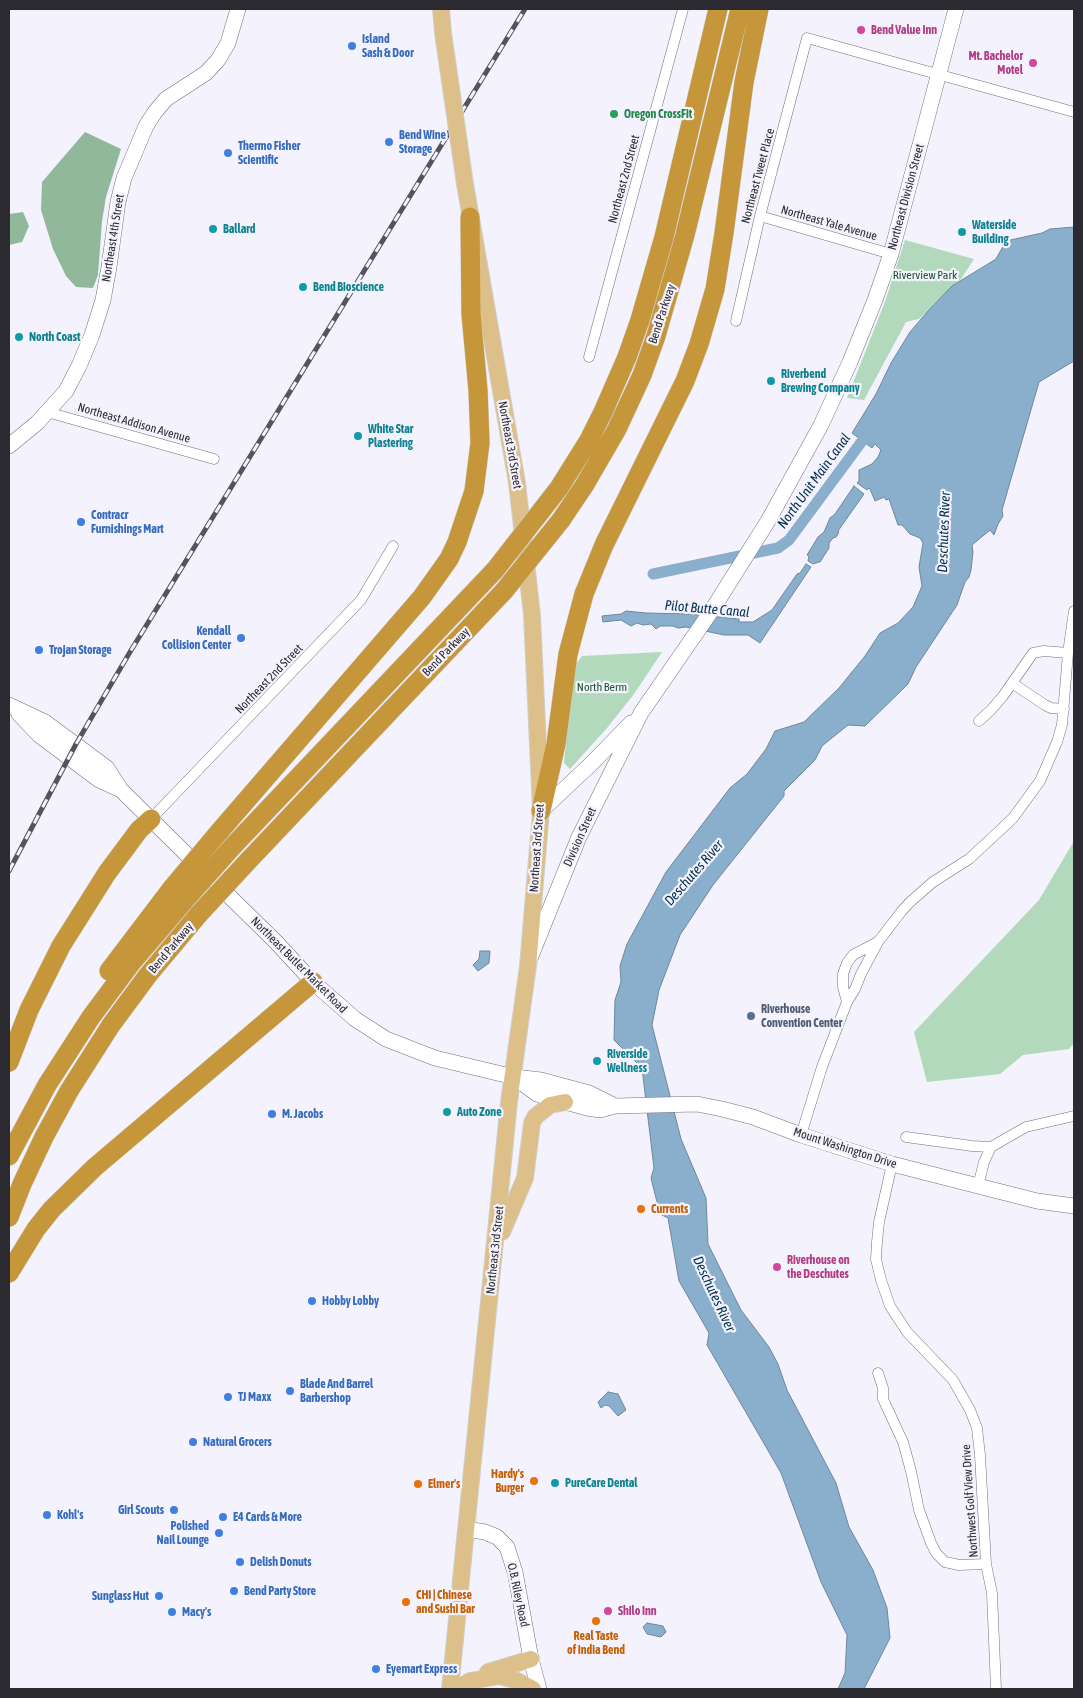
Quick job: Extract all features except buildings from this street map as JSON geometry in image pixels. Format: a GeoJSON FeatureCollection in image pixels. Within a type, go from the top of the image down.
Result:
{"type":"FeatureCollection","features":[{"type":"Feature","properties":{"kind":"highway","name":"Bend Parkway"},"geometry":{"type":"LineString","coordinates":[[9,1156],[47,1085],[91,1017],[132,962],[178,894],[234,846],[495,570],[559,488],[589,440],[627,357],[640,320],[664,237],[718,9]]}},
{"type":"Feature","properties":{"kind":"highway","name":"Bend Parkway"},"geometry":{"type":"LineString","coordinates":[[9,1217],[44,1137],[69,1091],[111,1025],[148,974],[199,914],[504,591],[561,520],[584,486],[617,429],[639,382],[656,336],[685,235],[740,9]]}},
{"type":"Feature","properties":{"kind":"highway"},"geometry":{"type":"LineString","coordinates":[[541,811],[556,744],[568,654],[584,594],[604,545],[685,380],[699,344],[715,290],[744,82],[758,9]]}},
{"type":"Feature","properties":{"kind":"highway"},"geometry":{"type":"LineString","coordinates":[[178,894],[219,832],[422,597],[450,559],[458,542],[474,491],[480,443],[478,390],[471,314],[470,217]]}},
{"type":"Feature","properties":{"kind":"highway"},"geometry":{"type":"LineString","coordinates":[[9,1062],[29,1010],[61,946],[107,873],[139,830],[151,819]]}},
{"type":"Feature","properties":{"kind":"highway"},"geometry":{"type":"LineString","coordinates":[[9,1273],[36,1229],[52,1209],[95,1167],[313,982]]}},
{"type":"Feature","properties":{"kind":"main road","name":"Northeast 4th Street"},"geometry":{"type":"LineString","coordinates":[[9,446],[37,423],[66,391],[79,366],[92,335],[110,267],[124,178],[146,126],[166,100],[206,73],[218,60],[228,43],[238,9]]}},
{"type":"Feature","properties":{"kind":"main road","name":"Northeast 3rd Street"},"geometry":{"type":"LineString","coordinates":[[441,9],[470,217],[517,484],[532,615],[541,811],[528,966],[509,1102],[450,1689]]}},
{"type":"Feature","properties":{"kind":"main road","name":"Northeast Division Street"},"geometry":{"type":"LineString","coordinates":[[756,540],[821,425],[856,348],[875,300],[891,254],[956,9]]}},
{"type":"Feature","properties":{"kind":"main road","name":"Division Street"},"geometry":{"type":"LineString","coordinates":[[528,966],[579,837],[641,713],[712,610],[756,540]]}},
{"type":"Feature","properties":{"kind":"main road","name":"Northeast Butler Market Road"},"geometry":{"type":"LineString","coordinates":[[12,707],[39,735],[99,780],[121,790],[276,942],[313,982],[355,1019],[386,1039],[435,1058],[514,1077]]}},
{"type":"Feature","properties":{"kind":"main road","name":"Division Street"},"geometry":{"type":"LineString","coordinates":[[541,811],[641,713]]}},
{"type":"Feature","properties":{"kind":"main road","name":"Mount Washington Drive"},"geometry":{"type":"LineString","coordinates":[[514,1077],[538,1094],[587,1108],[600,1110],[615,1106],[696,1104],[753,1116],[801,1135],[892,1164],[1037,1201],[1074,1206]]}},
{"type":"Feature","properties":{"kind":"main road","name":"Mount Washington Drive"},"geometry":{"type":"LineString","coordinates":[[514,1077],[541,1080],[588,1093],[615,1106]]}},
{"type":"Feature","properties":{"kind":"main road"},"geometry":{"type":"LineString","coordinates":[[496,1246],[525,1178],[532,1123],[535,1117],[550,1105],[564,1102]]}},
{"type":"Feature","properties":{"kind":"main road","name":"O.B. Riley Road"},"geometry":{"type":"LineString","coordinates":[[466,1528],[485,1532],[497,1538],[507,1548],[515,1572],[531,1659],[539,1689]]}},
{"type":"Feature","properties":{"kind":"main road"},"geometry":{"type":"LineString","coordinates":[[464,1685],[481,1674],[531,1659]]}},
{"type":"Feature","properties":{"kind":"main road"},"geometry":{"type":"LineString","coordinates":[[464,1685],[500,1676],[515,1680],[533,1689]]}},
{"type":"Feature","properties":{"kind":"street","name":"Northeast 2nd Street"},"geometry":{"type":"LineString","coordinates":[[589,357],[683,9]]}},
{"type":"Feature","properties":{"kind":"street","name":"Northeast Tweet Place"},"geometry":{"type":"LineString","coordinates":[[736,321],[760,216],[807,38],[940,75]]}},
{"type":"Feature","properties":{"kind":"street"},"geometry":{"type":"LineString","coordinates":[[940,75],[1074,112]]}},
{"type":"Feature","properties":{"kind":"street","name":"Northeast Yale Avenue"},"geometry":{"type":"LineString","coordinates":[[760,216],[891,254]]}},
{"type":"Feature","properties":{"kind":"street","name":"Northeast Addison Avenue"},"geometry":{"type":"LineString","coordinates":[[47,412],[214,459]]}},
{"type":"Feature","properties":{"kind":"street","name":"Northeast 2nd Street"},"geometry":{"type":"LineString","coordinates":[[151,819],[361,600],[393,546]]}},
{"type":"Feature","properties":{"kind":"street"},"geometry":{"type":"LineString","coordinates":[[801,1135],[822,1067],[846,1002],[855,989],[878,942],[906,907],[934,882],[969,859],[996,835],[1017,812],[1040,781],[1057,742],[1064,709],[1068,653],[1074,611]]}},
{"type":"Feature","properties":{"kind":"street"},"geometry":{"type":"LineString","coordinates":[[979,721],[991,710],[1033,653],[1044,650],[1068,653]]}},
{"type":"Feature","properties":{"kind":"street"},"geometry":{"type":"LineString","coordinates":[[1012,683],[1044,705],[1051,708],[1064,709]]}},
{"type":"Feature","properties":{"kind":"street"},"geometry":{"type":"LineString","coordinates":[[846,1002],[843,974],[847,964],[853,956],[878,942]]}},
{"type":"Feature","properties":{"kind":"street"},"geometry":{"type":"LineString","coordinates":[[978,1186],[984,1162],[992,1147],[1026,1127],[1074,1116]]}},
{"type":"Feature","properties":{"kind":"street"},"geometry":{"type":"LineString","coordinates":[[906,1137],[992,1147]]}},
{"type":"Feature","properties":{"kind":"street","name":"Northwest Golf View Drive"},"geometry":{"type":"LineString","coordinates":[[892,1164],[879,1222],[876,1259],[890,1306],[907,1332],[953,1380],[970,1410],[976,1428],[980,1455],[986,1564],[992,1593],[996,1689]]}},
{"type":"Feature","properties":{"kind":"street"},"geometry":{"type":"LineString","coordinates":[[878,1373],[884,1399],[903,1442],[919,1510],[936,1553],[945,1562],[959,1565],[986,1564]]}},
{"type":"Feature","properties":{"kind":"green space"},"geometry":{"type":"Polygon","coordinates":[[[85,132],[121,149],[106,197],[102,221],[98,275],[93,288],[76,287],[66,276],[53,249],[41,210],[42,182],[85,132]]]}},
{"type":"Feature","properties":{"kind":"green space"},"geometry":{"type":"Polygon","coordinates":[[[23,212],[29,226],[22,242],[9,245],[9,214],[23,212]]]}},
{"type":"Feature","properties":{"kind":"green space","name":"Riverview Park"},"geometry":{"type":"Polygon","coordinates":[[[905,240],[974,259],[961,279],[919,319],[906,322],[864,400],[847,398],[885,302],[905,240]]]}},
{"type":"Feature","properties":{"kind":"green space","name":"North Berm"},"geometry":{"type":"Polygon","coordinates":[[[662,652],[634,694],[607,728],[570,769],[564,763],[573,668],[582,656],[662,652]]]}},
{"type":"Feature","properties":{"kind":"green space"},"geometry":{"type":"Polygon","coordinates":[[[1074,841],[1074,1043],[1069,1049],[1023,1055],[1000,1074],[927,1082],[914,1032],[1039,900],[1074,841]]]}},
{"type":"Feature","properties":{"kind":"water","name":"Deschutes River"},"geometry":{"type":"Polygon","coordinates":[[[1074,227],[1074,361],[1039,382],[1002,510],[1003,516],[994,535],[990,530],[972,545],[971,570],[957,605],[916,667],[908,684],[865,726],[848,725],[822,746],[815,760],[784,791],[784,796],[713,885],[680,935],[659,990],[652,1025],[681,1139],[706,1198],[708,1244],[741,1310],[769,1347],[778,1364],[787,1390],[836,1483],[849,1527],[873,1570],[887,1608],[890,1638],[864,1689],[838,1689],[845,1673],[847,1635],[821,1582],[781,1473],[707,1345],[709,1333],[679,1281],[668,1218],[660,1214],[651,1178],[654,1168],[642,1068],[614,1040],[615,1000],[621,982],[620,966],[627,944],[666,872],[730,788],[747,774],[766,749],[775,731],[804,722],[839,688],[865,656],[880,633],[898,623],[913,607],[922,586],[919,567],[923,543],[920,538],[910,534],[902,525],[898,525],[889,499],[886,500],[884,497],[875,501],[869,488],[867,490],[857,483],[859,481],[859,470],[872,464],[881,450],[875,444],[872,448],[852,433],[910,332],[952,286],[996,259],[1006,241],[1042,233],[1050,229],[1074,227]]]}},
{"type":"Feature","properties":{"kind":"water"},"geometry":{"type":"Polygon","coordinates":[[[854,486],[864,494],[838,531],[836,537],[829,543],[829,548],[820,562],[813,564],[808,561],[809,556],[807,555],[818,537],[824,532],[830,518],[835,514],[854,486]]]}},
{"type":"Feature","properties":{"kind":"water"},"geometry":{"type":"Polygon","coordinates":[[[806,564],[811,567],[760,643],[748,635],[724,635],[673,626],[660,626],[656,629],[651,624],[643,625],[637,623],[631,626],[621,620],[603,622],[602,616],[621,614],[626,611],[689,614],[739,619],[739,622],[753,622],[772,610],[806,564]]]}},
{"type":"Feature","properties":{"kind":"water"},"geometry":{"type":"Polygon","coordinates":[[[480,951],[490,951],[489,963],[478,971],[473,965],[479,959],[480,951]]]}},
{"type":"Feature","properties":{"kind":"water"},"geometry":{"type":"Polygon","coordinates":[[[608,1392],[618,1394],[626,1410],[618,1416],[609,1406],[605,1405],[601,1408],[598,1402],[608,1392]]]}},
{"type":"Feature","properties":{"kind":"water"},"geometry":{"type":"Polygon","coordinates":[[[647,1623],[663,1626],[666,1632],[661,1637],[647,1634],[643,1627],[647,1623]]]}},
{"type":"Feature","properties":{"kind":"waterway","name":"North Unit Main Canal"},"geometry":{"type":"LineString","coordinates":[[653,574],[778,548],[789,540],[871,429]]}},
{"type":"Feature","properties":{"kind":"railway"},"geometry":{"type":"LineString","coordinates":[[9,871],[76,744],[130,652],[525,9]]}},
{"type":"Feature","properties":{"kind":"place","name":"Bend Value Inn"},"geometry":{"type":"Point","coordinates":[861,30]}},
{"type":"Feature","properties":{"kind":"place","name":"Island Sash & Door"},"geometry":{"type":"Point","coordinates":[352,46]}},
{"type":"Feature","properties":{"kind":"place","name":"Mt. Bachelor Motel"},"geometry":{"type":"Point","coordinates":[1033,63]}},
{"type":"Feature","properties":{"kind":"place","name":"Oregon CrossFit"},"geometry":{"type":"Point","coordinates":[614,114]}},
{"type":"Feature","properties":{"kind":"place","name":"Bend Wine Storage"},"geometry":{"type":"Point","coordinates":[389,142]}},
{"type":"Feature","properties":{"kind":"place","name":"Thermo Fisher Scientific"},"geometry":{"type":"Point","coordinates":[228,153]}},
{"type":"Feature","properties":{"kind":"place","name":"Ballard"},"geometry":{"type":"Point","coordinates":[213,229]}},
{"type":"Feature","properties":{"kind":"place","name":"Waterside Building"},"geometry":{"type":"Point","coordinates":[962,232]}},
{"type":"Feature","properties":{"kind":"place","name":"Bend Bioscience"},"geometry":{"type":"Point","coordinates":[303,287]}},
{"type":"Feature","properties":{"kind":"place","name":"North Coast"},"geometry":{"type":"Point","coordinates":[19,337]}},
{"type":"Feature","properties":{"kind":"place","name":"Riverbend Brewing Company"},"geometry":{"type":"Point","coordinates":[771,381]}},
{"type":"Feature","properties":{"kind":"place","name":"White Star Plastering"},"geometry":{"type":"Point","coordinates":[358,436]}},
{"type":"Feature","properties":{"kind":"place","name":"Contracr Furnishings Mart"},"geometry":{"type":"Point","coordinates":[81,522]}},
{"type":"Feature","properties":{"kind":"place","name":"Kendall Collision Center"},"geometry":{"type":"Point","coordinates":[241,638]}},
{"type":"Feature","properties":{"kind":"place","name":"Trojan Storage"},"geometry":{"type":"Point","coordinates":[39,650]}},
{"type":"Feature","properties":{"kind":"place","name":"Riverhouse Convention Center"},"geometry":{"type":"Point","coordinates":[751,1016]}},
{"type":"Feature","properties":{"kind":"place","name":"Riverside Wellness"},"geometry":{"type":"Point","coordinates":[597,1061]}},
{"type":"Feature","properties":{"kind":"place","name":"Auto Zone"},"geometry":{"type":"Point","coordinates":[447,1112]}},
{"type":"Feature","properties":{"kind":"place","name":"M. Jacobs"},"geometry":{"type":"Point","coordinates":[272,1114]}},
{"type":"Feature","properties":{"kind":"place","name":"Currents"},"geometry":{"type":"Point","coordinates":[641,1209]}},
{"type":"Feature","properties":{"kind":"place","name":"Riverhouse on the Deschutes"},"geometry":{"type":"Point","coordinates":[777,1267]}},
{"type":"Feature","properties":{"kind":"place","name":"Hobby Lobby"},"geometry":{"type":"Point","coordinates":[312,1301]}},
{"type":"Feature","properties":{"kind":"place","name":"Blade And Barrel Barbershop"},"geometry":{"type":"Point","coordinates":[290,1391]}},
{"type":"Feature","properties":{"kind":"place","name":"TJ Maxx"},"geometry":{"type":"Point","coordinates":[228,1397]}},
{"type":"Feature","properties":{"kind":"place","name":"Natural Grocers"},"geometry":{"type":"Point","coordinates":[193,1442]}},
{"type":"Feature","properties":{"kind":"place","name":"Hardy's Burger"},"geometry":{"type":"Point","coordinates":[534,1481]}},
{"type":"Feature","properties":{"kind":"place","name":"PureCare Dental"},"geometry":{"type":"Point","coordinates":[555,1483]}},
{"type":"Feature","properties":{"kind":"place","name":"Elmer's"},"geometry":{"type":"Point","coordinates":[418,1484]}},
{"type":"Feature","properties":{"kind":"place","name":"Girl Scouts"},"geometry":{"type":"Point","coordinates":[174,1510]}},
{"type":"Feature","properties":{"kind":"place","name":"Kohl's"},"geometry":{"type":"Point","coordinates":[47,1515]}},
{"type":"Feature","properties":{"kind":"place","name":"E4 Cards & More"},"geometry":{"type":"Point","coordinates":[223,1517]}},
{"type":"Feature","properties":{"kind":"place","name":"Polished Nail Lounge"},"geometry":{"type":"Point","coordinates":[219,1533]}},
{"type":"Feature","properties":{"kind":"place","name":"Delish Donuts"},"geometry":{"type":"Point","coordinates":[240,1562]}},
{"type":"Feature","properties":{"kind":"place","name":"Bend Party Store"},"geometry":{"type":"Point","coordinates":[234,1591]}},
{"type":"Feature","properties":{"kind":"place","name":"Sunglass Hut"},"geometry":{"type":"Point","coordinates":[159,1596]}},
{"type":"Feature","properties":{"kind":"place","name":"CHI | Chinese and Sushi Bar"},"geometry":{"type":"Point","coordinates":[406,1602]}},
{"type":"Feature","properties":{"kind":"place","name":"Shilo Inn"},"geometry":{"type":"Point","coordinates":[608,1611]}},
{"type":"Feature","properties":{"kind":"place","name":"Macy's"},"geometry":{"type":"Point","coordinates":[172,1612]}},
{"type":"Feature","properties":{"kind":"place","name":"Real Taste of India Bend"},"geometry":{"type":"Point","coordinates":[596,1621]}},
{"type":"Feature","properties":{"kind":"place","name":"Eyemart Express"},"geometry":{"type":"Point","coordinates":[376,1669]}},
{"type":"Feature","properties":{"kind":"water label","name":"Pilot Butte Canal"},"geometry":{"type":"Point","coordinates":[707,609]}}]}
